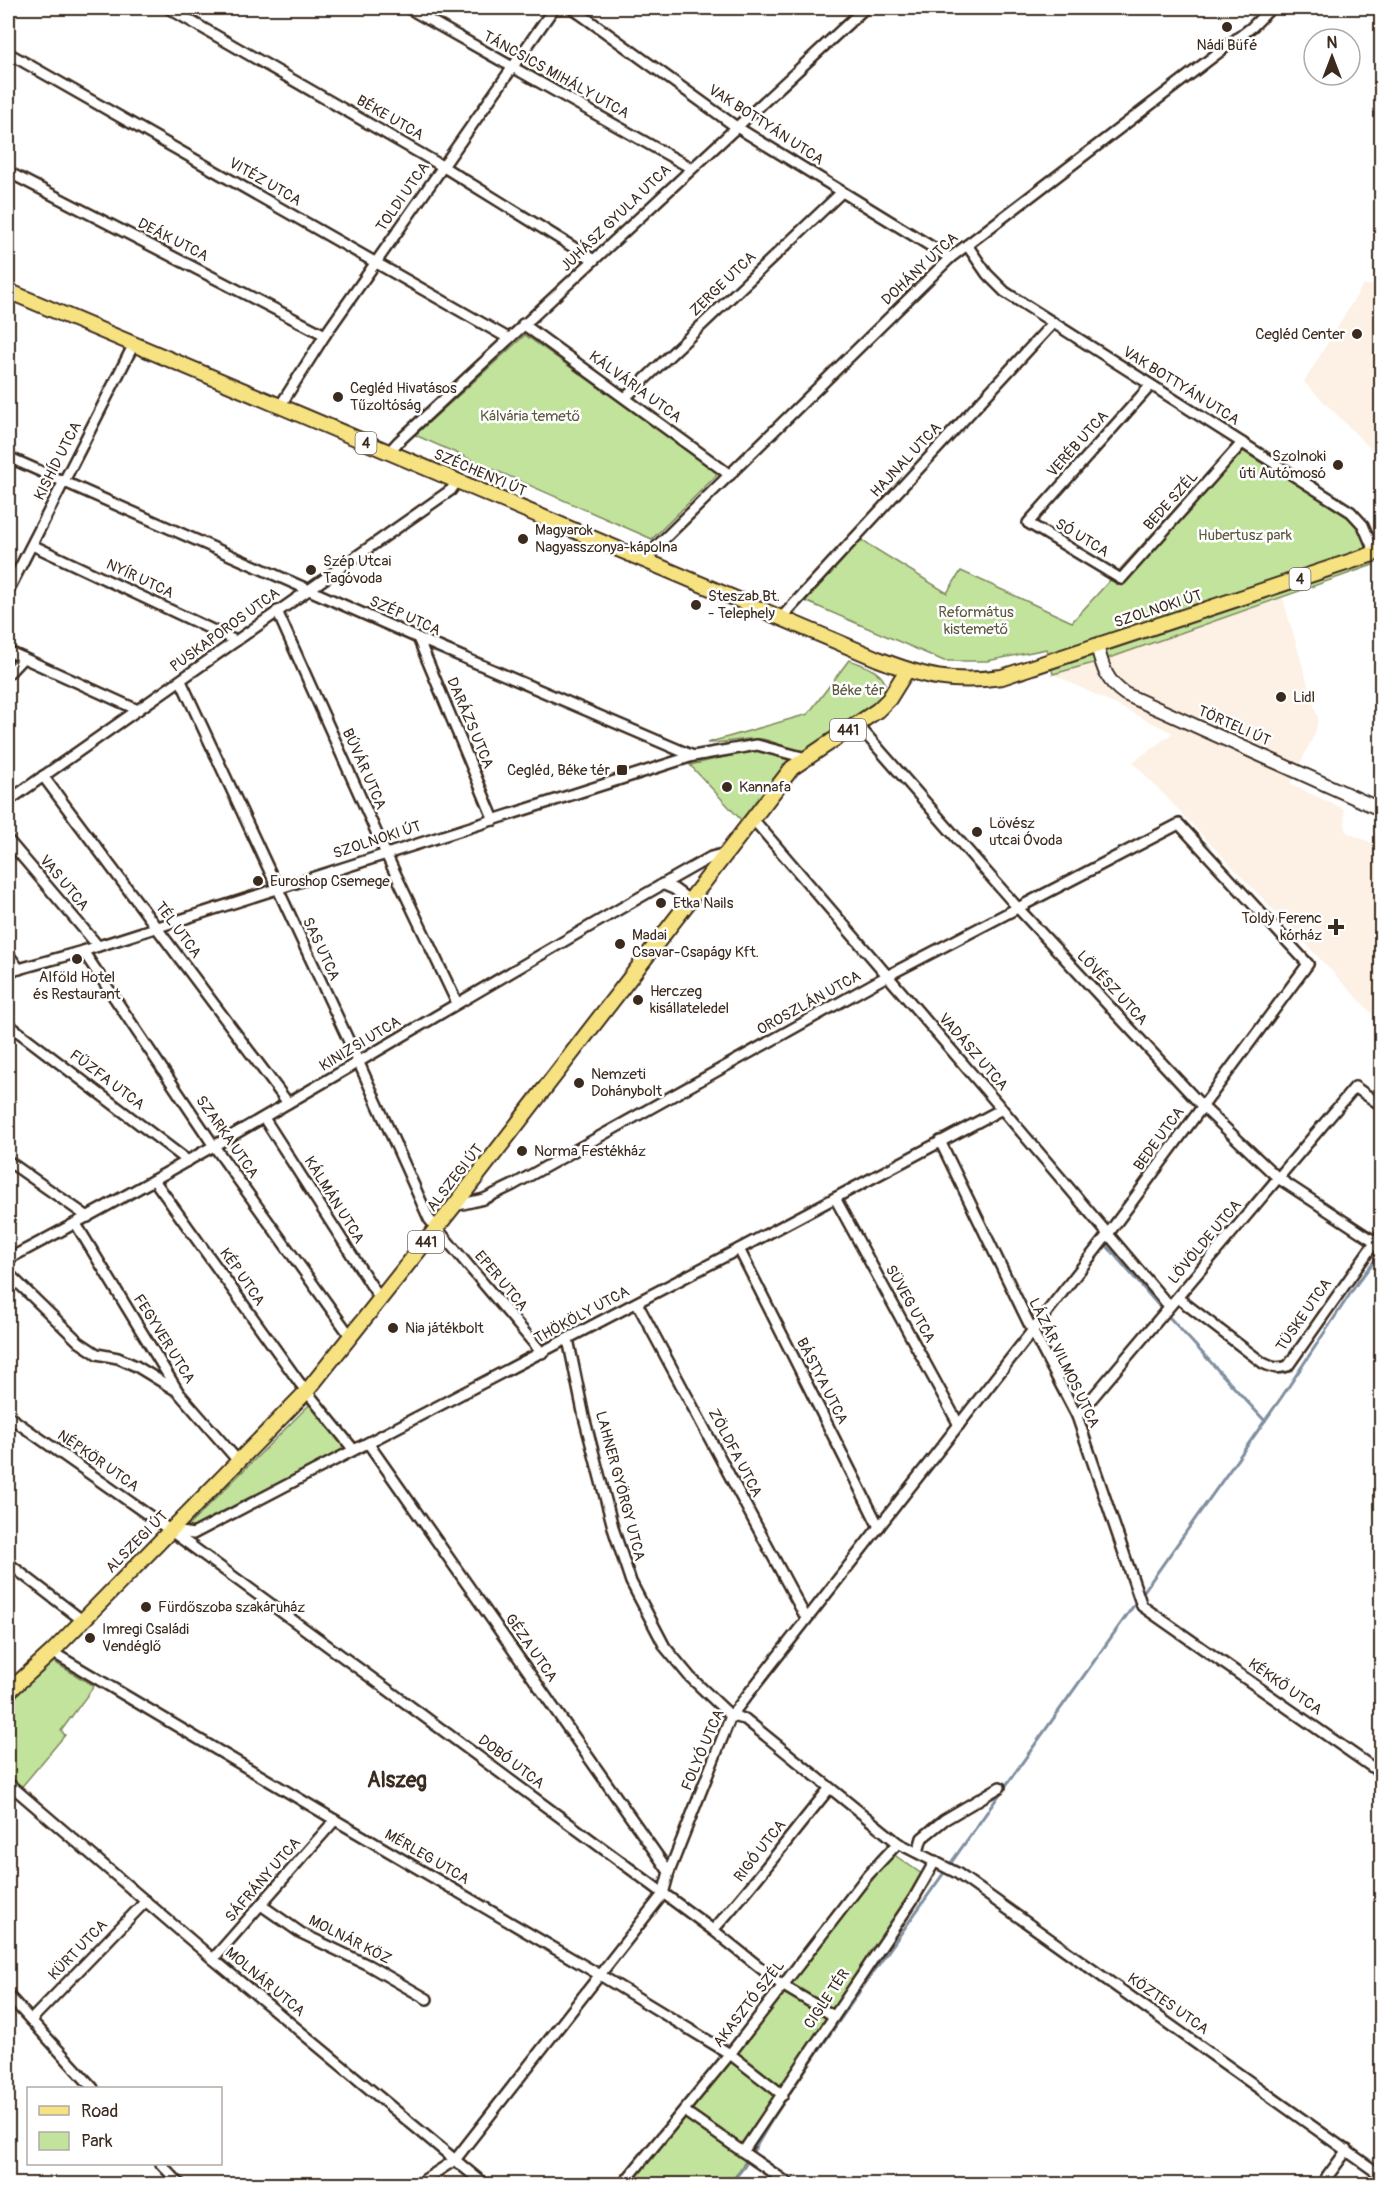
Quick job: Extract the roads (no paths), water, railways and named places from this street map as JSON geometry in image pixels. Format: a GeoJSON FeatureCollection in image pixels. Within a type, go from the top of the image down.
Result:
{"type":"FeatureCollection","features":[{"type":"Feature","properties":{"kind":"main road","name":"SZÉCHENYI ÚT"},"geometry":{"type":"LineString","coordinates":[[8,291],[878,659],[941,679]]}},
{"type":"Feature","properties":{"kind":"main road","name":"SZOLNOKI ÚT"},"geometry":{"type":"LineString","coordinates":[[941,679],[972,680],[1002,677],[1378,552]]}},
{"type":"Feature","properties":{"kind":"main road","name":"TÖRTELI ÚT"},"geometry":{"type":"LineString","coordinates":[[1097,646],[1107,676],[1113,686],[1125,694],[1382,810]]}},
{"type":"Feature","properties":{"kind":"main road"},"geometry":{"type":"LineString","coordinates":[[878,659],[888,664],[893,678],[893,688],[889,699]]}},
{"type":"Feature","properties":{"kind":"main road","name":"ALSZEGI ÚT"},"geometry":{"type":"LineString","coordinates":[[8,1692],[52,1652],[307,1391],[437,1228],[792,768],[878,710],[889,699],[907,670]]}},
{"type":"Feature","properties":{"kind":"street","name":"BÉKE UTCA"},"geometry":{"type":"LineString","coordinates":[[168,8],[442,166],[594,261]]}},
{"type":"Feature","properties":{"kind":"street","name":"TÁNCSICS MIHÁLY UTCA"},"geometry":{"type":"LineString","coordinates":[[408,8],[691,168]]}},
{"type":"Feature","properties":{"kind":"street","name":"TOLDI UTCA"},"geometry":{"type":"LineString","coordinates":[[280,406],[325,335],[554,8]]}},
{"type":"Feature","properties":{"kind":"street","name":"VAK BOTTYÁN UTCA"},"geometry":{"type":"LineString","coordinates":[[572,8],[735,126],[950,258]]}},
{"type":"Feature","properties":{"kind":"street","name":"JUHÁSZ GYULA UTCA"},"geometry":{"type":"LineString","coordinates":[[389,452],[862,8]]}},
{"type":"Feature","properties":{"kind":"street","name":"DOHÁNY UTCA"},"geometry":{"type":"LineString","coordinates":[[645,560],[950,258],[1252,27],[1271,8]]}},
{"type":"Feature","properties":{"kind":"street","name":"VITÉZ UTCA"},"geometry":{"type":"LineString","coordinates":[[8,53],[508,338]]}},
{"type":"Feature","properties":{"kind":"street","name":"DEÁK UTCA"},"geometry":{"type":"LineString","coordinates":[[8,172],[325,335]]}},
{"type":"Feature","properties":{"kind":"street","name":"ZERGE UTCA"},"geometry":{"type":"LineString","coordinates":[[625,398],[842,192]]}},
{"type":"Feature","properties":{"kind":"street","name":"VAK BOTTYÁN UTCA"},"geometry":{"type":"LineString","coordinates":[[967,245],[995,283],[1053,323],[1358,518],[1378,552]]}},
{"type":"Feature","properties":{"kind":"street","name":"HAJNAL UTCA"},"geometry":{"type":"LineString","coordinates":[[782,618],[1053,323]]}},
{"type":"Feature","properties":{"kind":"street","name":"KÁLVÁRIA UTCA"},"geometry":{"type":"LineString","coordinates":[[523,324],[730,475]]}},
{"type":"Feature","properties":{"kind":"street","name":"KISHÍD UTCA"},"geometry":{"type":"LineString","coordinates":[[8,591],[134,344]]}},
{"type":"Feature","properties":{"kind":"street","name":"VERÉB UTCA"},"geometry":{"type":"LineString","coordinates":[[1028,523],[1151,385]]}},
{"type":"Feature","properties":{"kind":"street","name":"BEDE SZÉL"},"geometry":{"type":"LineString","coordinates":[[1121,579],[1242,443]]}},
{"type":"Feature","properties":{"kind":"street","name":"SZÉP UTCA"},"geometry":{"type":"LineString","coordinates":[[8,457],[418,638],[693,756]]}},
{"type":"Feature","properties":{"kind":"street","name":"PUSKAPOROS UTCA"},"geometry":{"type":"LineString","coordinates":[[8,801],[451,490],[457,481]]}},
{"type":"Feature","properties":{"kind":"street","name":"SÓ UTCA"},"geometry":{"type":"LineString","coordinates":[[1028,523],[1121,579]]}},
{"type":"Feature","properties":{"kind":"street","name":"NYÍR UTCA"},"geometry":{"type":"LineString","coordinates":[[32,545],[236,641]]}},
{"type":"Feature","properties":{"kind":"street","name":"BÚVÁR UTCA"},"geometry":{"type":"LineString","coordinates":[[277,611],[386,854],[457,1003]]}},
{"type":"Feature","properties":{"kind":"street","name":"DARÁZS UTCA"},"geometry":{"type":"LineString","coordinates":[[418,638],[494,820]]}},
{"type":"Feature","properties":{"kind":"street"},"geometry":{"type":"LineString","coordinates":[[8,651],[138,710]]}},
{"type":"Feature","properties":{"kind":"street"},"geometry":{"type":"LineString","coordinates":[[8,674],[23,658]]}},
{"type":"Feature","properties":{"kind":"street","name":"SAS UTCA"},"geometry":{"type":"LineString","coordinates":[[181,681],[429,1219],[437,1228]]}},
{"type":"Feature","properties":{"kind":"street","name":"LÖVÉSZ UTCA"},"geometry":{"type":"LineString","coordinates":[[857,724],[1017,908],[1202,1106],[1278,1178],[1374,1241]]}},
{"type":"Feature","properties":{"kind":"street","name":"SZOLNOKI ÚT"},"geometry":{"type":"LineString","coordinates":[[8,972],[83,951],[693,756],[757,745],[806,758]]}},
{"type":"Feature","properties":{"kind":"street","name":"TÉL UTCA"},"geometry":{"type":"LineString","coordinates":[[43,776],[288,1103]]}},
{"type":"Feature","properties":{"kind":"street","name":"VADÁSZ UTCA"},"geometry":{"type":"LineString","coordinates":[[752,818],[1169,1306]]}},
{"type":"Feature","properties":{"kind":"street","name":"OROSZLÁN UTCA"},"geometry":{"type":"LineString","coordinates":[[454,1206],[484,1200],[513,1185],[887,976],[1179,824],[1308,964]]}},
{"type":"Feature","properties":{"kind":"street","name":"VAS UTCA"},"geometry":{"type":"LineString","coordinates":[[8,840],[98,946]]}},
{"type":"Feature","properties":{"kind":"street","name":"KINIZSI UTCA"},"geometry":{"type":"LineString","coordinates":[[8,1259],[76,1224],[264,1118],[662,884],[711,857],[726,853]]}},
{"type":"Feature","properties":{"kind":"street"},"geometry":{"type":"LineString","coordinates":[[662,884],[674,889],[689,900]]}},
{"type":"Feature","properties":{"kind":"street","name":"SZARKA UTCA"},"geometry":{"type":"LineString","coordinates":[[83,951],[214,1146],[351,1337]]}},
{"type":"Feature","properties":{"kind":"street"},"geometry":{"type":"LineString","coordinates":[[8,954],[18,969]]}},
{"type":"Feature","properties":{"kind":"street","name":"BEDE UTCA"},"geometry":{"type":"LineString","coordinates":[[1033,1332],[1308,964]]}},
{"type":"Feature","properties":{"kind":"street","name":"FŰZFA UTCA"},"geometry":{"type":"LineString","coordinates":[[8,1023],[188,1161]]}},
{"type":"Feature","properties":{"kind":"street","name":"LÖVÖLDE UTCA"},"geometry":{"type":"LineString","coordinates":[[1077,1416],[1355,1087],[1382,1106]]}},
{"type":"Feature","properties":{"kind":"street","name":"THÖKÖLY UTCA"},"geometry":{"type":"LineString","coordinates":[[171,1531],[193,1534],[542,1353],[1002,1109]]}},
{"type":"Feature","properties":{"kind":"street","name":"KÁLMÁN UTCA"},"geometry":{"type":"LineString","coordinates":[[264,1118],[380,1299]]}},
{"type":"Feature","properties":{"kind":"street","name":"LÁZÁR VILMOS UTCA"},"geometry":{"type":"LineString","coordinates":[[940,1141],[1033,1332],[1077,1416],[1142,1606],[1172,1625]]}},
{"type":"Feature","properties":{"kind":"street"},"geometry":{"type":"LineString","coordinates":[[8,1161],[88,1217]]}},
{"type":"Feature","properties":{"kind":"street","name":"KÉP UTCA"},"geometry":{"type":"LineString","coordinates":[[154,1180],[307,1391]]}},
{"type":"Feature","properties":{"kind":"street","name":"SÜVEG UTCA"},"geometry":{"type":"LineString","coordinates":[[835,1198],[959,1425]]}},
{"type":"Feature","properties":{"kind":"street","name":"FEGYVER UTCA"},"geometry":{"type":"LineString","coordinates":[[76,1224],[179,1393],[239,1461]]}},
{"type":"Feature","properties":{"kind":"street","name":"EPER UTCA"},"geometry":{"type":"LineString","coordinates":[[437,1228],[542,1353]]}},
{"type":"Feature","properties":{"kind":"street","name":"TÜSKE UTCA"},"geometry":{"type":"LineString","coordinates":[[1178,1298],[1263,1363],[1275,1369],[1288,1366],[1382,1232]]}},
{"type":"Feature","properties":{"kind":"street","name":"BÁSTYA UTCA"},"geometry":{"type":"LineString","coordinates":[[739,1249],[879,1527]]}},
{"type":"Feature","properties":{"kind":"street"},"geometry":{"type":"LineString","coordinates":[[8,1273],[79,1342],[97,1354],[118,1358],[136,1366],[179,1393]]}},
{"type":"Feature","properties":{"kind":"street","name":"ZÖLDFA UTCA"},"geometry":{"type":"LineString","coordinates":[[637,1302],[806,1618]]}},
{"type":"Feature","properties":{"kind":"street","name":"FOLYÓ UTCA"},"geometry":{"type":"LineString","coordinates":[[418,2184],[454,2160],[663,1894],[669,1872],[731,1716],[1033,1332]]}},
{"type":"Feature","properties":{"kind":"street","name":"LAHNER GYÖRGY UTCA"},"geometry":{"type":"LineString","coordinates":[[568,1339],[584,1417],[614,1531],[631,1582],[665,1647],[690,1677],[731,1716],[745,1719],[829,1789],[898,1842],[935,1861]]}},
{"type":"Feature","properties":{"kind":"street"},"geometry":{"type":"LineString","coordinates":[[307,1391],[354,1449]]}},
{"type":"Feature","properties":{"kind":"street","name":"NÉPKÖR UTCA"},"geometry":{"type":"LineString","coordinates":[[8,1416],[171,1531]]}},
{"type":"Feature","properties":{"kind":"street","name":"GÉZA UTCA"},"geometry":{"type":"LineString","coordinates":[[368,1443],[669,1872]]}},
{"type":"Feature","properties":{"kind":"street","name":"DOBÓ UTCA"},"geometry":{"type":"LineString","coordinates":[[171,1531],[713,1930],[782,1985],[834,2016]]}},
{"type":"Feature","properties":{"kind":"street"},"geometry":{"type":"LineString","coordinates":[[8,1563],[82,1620]]}},
{"type":"Feature","properties":{"kind":"street","name":"KÉKKŐ UTCA"},"geometry":{"type":"LineString","coordinates":[[1172,1625],[1382,1774]]}},
{"type":"Feature","properties":{"kind":"street","name":"MÉRLEG UTCA"},"geometry":{"type":"LineString","coordinates":[[52,1652],[600,1975],[730,2054],[783,2095]]}},
{"type":"Feature","properties":{"kind":"street","name":"MOLNÁR UTCA"},"geometry":{"type":"LineString","coordinates":[[8,1783],[213,1959],[484,2184]]}},
{"type":"Feature","properties":{"kind":"street"},"geometry":{"type":"LineString","coordinates":[[918,1852],[922,1838],[944,1820],[1000,1787]]}},
{"type":"Feature","properties":{"kind":"street","name":"RIGÓ UTCA"},"geometry":{"type":"LineString","coordinates":[[713,1930],[744,1896],[771,1859],[829,1789]]}},
{"type":"Feature","properties":{"kind":"street","name":"SÁFRÁNY UTCA"},"geometry":{"type":"LineString","coordinates":[[213,1959],[334,1820]]}},
{"type":"Feature","properties":{"kind":"street","name":"AKASZTÓ SZÉL"},"geometry":{"type":"LineString","coordinates":[[623,2184],[730,2054],[868,1875],[898,1842]]}},
{"type":"Feature","properties":{"kind":"street","name":"KÖZTES UTCA"},"geometry":{"type":"LineString","coordinates":[[935,1861],[1382,2176]]}},
{"type":"Feature","properties":{"kind":"street","name":"CIGLE TÉR"},"geometry":{"type":"LineString","coordinates":[[747,2155],[834,2016],[914,1898],[935,1861]]}},
{"type":"Feature","properties":{"kind":"street","name":"KÜRT UTCA"},"geometry":{"type":"LineString","coordinates":[[31,2020],[146,1901]]}},
{"type":"Feature","properties":{"kind":"street","name":"MOLNÁR KÖZ"},"geometry":{"type":"LineString","coordinates":[[261,1905],[301,1933],[368,1965],[427,1999]]}},
{"type":"Feature","properties":{"kind":"street"},"geometry":{"type":"LineString","coordinates":[[8,1995],[92,2087]]}},
{"type":"Feature","properties":{"kind":"street"},"geometry":{"type":"LineString","coordinates":[[684,2111],[789,2184]]}},
{"type":"Feature","properties":{"kind":"street"},"geometry":{"type":"LineString","coordinates":[[1322,2184],[1347,2150]]}},
{"type":"Feature","properties":{"kind":"street"},"geometry":{"type":"LineString","coordinates":[[163,2165],[180,2184]]}},
{"type":"Feature","properties":{"kind":"waterway"},"geometry":{"type":"LineString","coordinates":[[1107,1246],[1159,1306]]}},
{"type":"Feature","properties":{"kind":"waterway"},"geometry":{"type":"LineString","coordinates":[[730,2184],[744,2167],[780,2106],[860,1991],[1281,1398],[1358,1282],[1382,1251]]}},
{"type":"Feature","properties":{"kind":"waterway"},"geometry":{"type":"LineString","coordinates":[[1170,1318],[1265,1421]]}},
{"type":"Feature","properties":{"kind":"place","name":"Nádi Büfé"},"geometry":{"type":"Point","coordinates":[1227,27]}},
{"type":"Feature","properties":{"kind":"place","name":"Cegléd Center"},"geometry":{"type":"Point","coordinates":[1357,334]}},
{"type":"Feature","properties":{"kind":"place","name":"Cegléd Hivatásos Tűzoltóság"},"geometry":{"type":"Point","coordinates":[338,397]}},
{"type":"Feature","properties":{"kind":"place","name":"Szolnoki úti Autómosó"},"geometry":{"type":"Point","coordinates":[1338,465]}},
{"type":"Feature","properties":{"kind":"place","name":"Magyarok Nagyasszonya-kápolna"},"geometry":{"type":"Point","coordinates":[523,539]}},
{"type":"Feature","properties":{"kind":"place","name":"Szép Utcai Tagóvoda"},"geometry":{"type":"Point","coordinates":[311,570]}},
{"type":"Feature","properties":{"kind":"place","name":"Steszab Bt. - Telephely"},"geometry":{"type":"Point","coordinates":[696,605]}},
{"type":"Feature","properties":{"kind":"place","name":"Lidl"},"geometry":{"type":"Point","coordinates":[1281,697]}},
{"type":"Feature","properties":{"kind":"place","name":"Cegléd, Béke tér"},"geometry":{"type":"Point","coordinates":[622,770]}},
{"type":"Feature","properties":{"kind":"place","name":"Kannafa"},"geometry":{"type":"Point","coordinates":[727,787]}},
{"type":"Feature","properties":{"kind":"place","name":"Lövész utcai Óvoda"},"geometry":{"type":"Point","coordinates":[977,832]}},
{"type":"Feature","properties":{"kind":"place","name":"Euroshop Csemege"},"geometry":{"type":"Point","coordinates":[258,881]}},
{"type":"Feature","properties":{"kind":"place","name":"Etka Nails"},"geometry":{"type":"Point","coordinates":[661,903]}},
{"type":"Feature","properties":{"kind":"place","name":"Toldy Ferenc kórház"},"geometry":{"type":"Point","coordinates":[1336,927]}},
{"type":"Feature","properties":{"kind":"place","name":"Madai Csavar-Csapágy Kft."},"geometry":{"type":"Point","coordinates":[620,944]}},
{"type":"Feature","properties":{"kind":"place","name":"Alföld Hotel és Restaurant"},"geometry":{"type":"Point","coordinates":[77,959]}},
{"type":"Feature","properties":{"kind":"place","name":"Herczeg kisállateledel"},"geometry":{"type":"Point","coordinates":[638,1000]}},
{"type":"Feature","properties":{"kind":"place","name":"Nemzeti Dohánybolt"},"geometry":{"type":"Point","coordinates":[579,1083]}},
{"type":"Feature","properties":{"kind":"place","name":"Norma Festékház"},"geometry":{"type":"Point","coordinates":[522,1151]}},
{"type":"Feature","properties":{"kind":"place","name":"Nia játékbolt"},"geometry":{"type":"Point","coordinates":[393,1328]}},
{"type":"Feature","properties":{"kind":"place","name":"Fürdőszoba szakáruház"},"geometry":{"type":"Point","coordinates":[146,1607]}},
{"type":"Feature","properties":{"kind":"place","name":"Imregi Családi Vendéglő"},"geometry":{"type":"Point","coordinates":[90,1638]}},
{"type":"Feature","properties":{"kind":"district","name":"Alszeg"},"geometry":{"type":"Point","coordinates":[397,1780]}},
{"type":"Feature","properties":{"kind":"park label","name":"Kálvária temető"},"geometry":{"type":"Point","coordinates":[530,416]}},
{"type":"Feature","properties":{"kind":"park label","name":"Hubertusz park"},"geometry":{"type":"Point","coordinates":[1245,535]}},
{"type":"Feature","properties":{"kind":"park label","name":"Református kistemető"},"geometry":{"type":"Point","coordinates":[976,620]}},
{"type":"Feature","properties":{"kind":"park label","name":"Béke tér"},"geometry":{"type":"Point","coordinates":[858,690]}}]}
